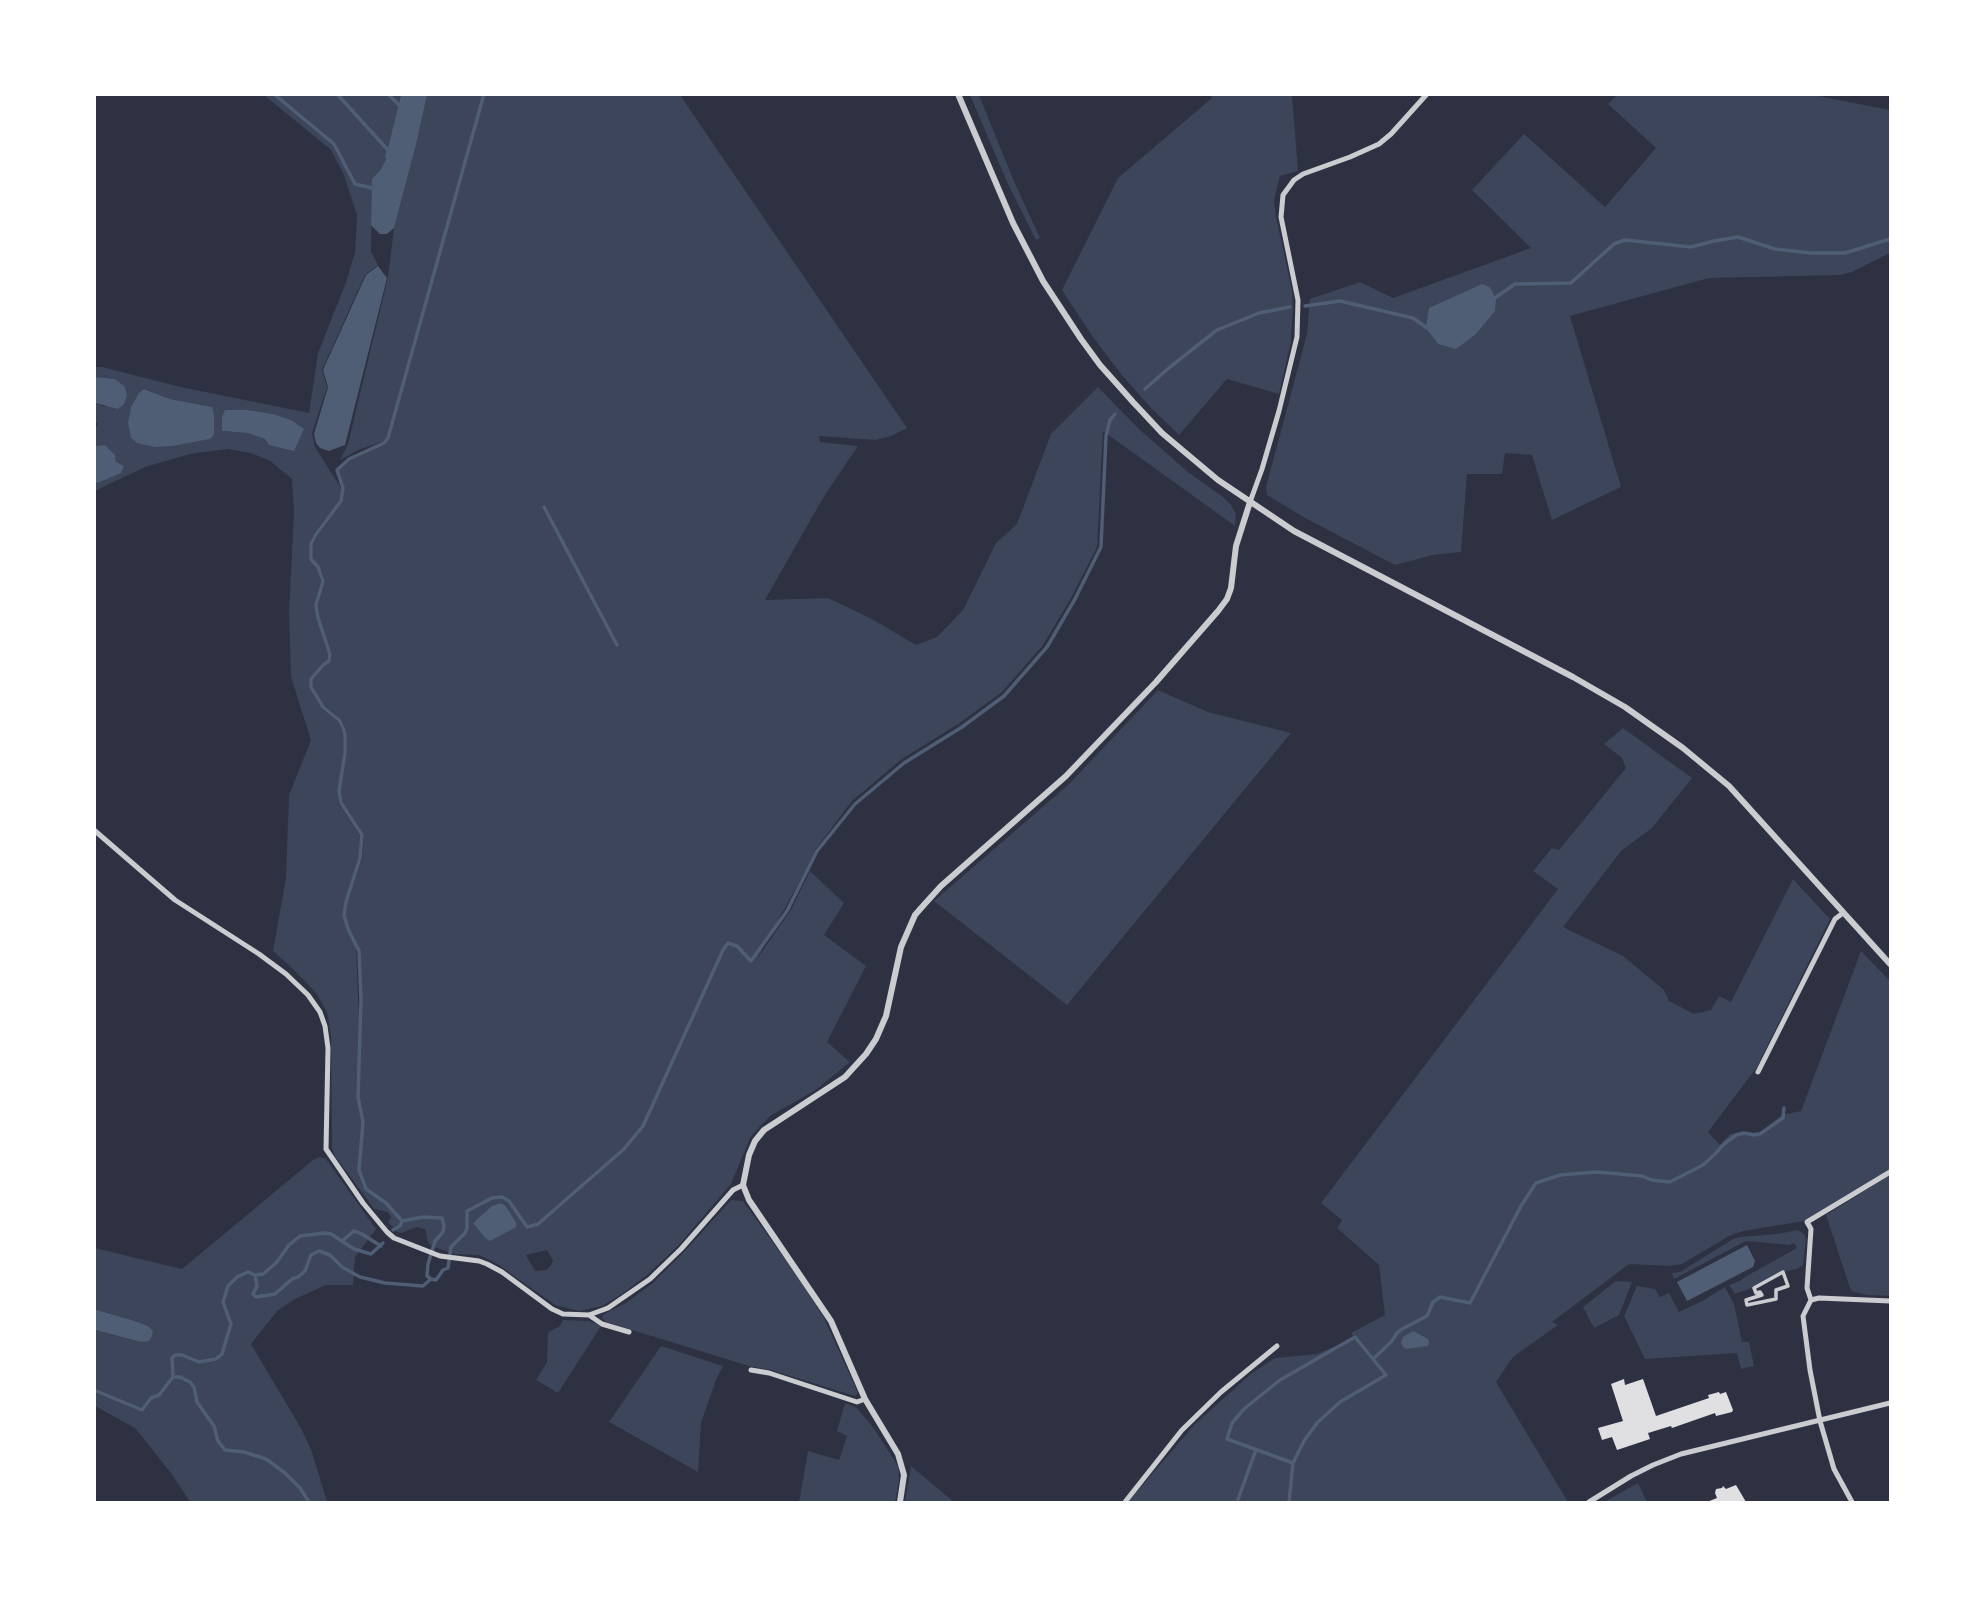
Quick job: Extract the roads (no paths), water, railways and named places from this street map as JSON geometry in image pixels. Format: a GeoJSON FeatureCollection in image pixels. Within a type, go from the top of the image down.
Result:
{"type":"FeatureCollection","features":[{"type":"Feature","properties":{"kind":"street"},"geometry":{"type":"LineString","coordinates":[[958,94],[1022,242],[1066,317],[1100,365],[1162,433],[1218,480],[1294,531],[1573,677],[1625,707],[1684,748],[1729,786],[1891,964]]}},
{"type":"Feature","properties":{"kind":"street"},"geometry":{"type":"LineString","coordinates":[[900,1503],[904,1475],[898,1454],[865,1399],[831,1321],[749,1200],[743,1185],[748,1155],[764,1130],[845,1077],[866,1055],[886,1016],[901,947],[915,915],[941,886],[1066,776],[1156,682],[1227,599],[1231,588],[1236,546],[1262,469],[1295,348],[1298,300],[1281,216],[1283,195],[1303,174],[1379,144],[1427,94]]}},
{"type":"Feature","properties":{"kind":"street"},"geometry":{"type":"LineString","coordinates":[[94,830],[175,900],[277,967],[307,995],[320,1012],[328,1048],[326,1149],[363,1203],[387,1232],[407,1244],[446,1258],[487,1264],[502,1272],[551,1310],[563,1314],[589,1315],[608,1308],[650,1279],[681,1249],[733,1190],[743,1185]]}},
{"type":"Feature","properties":{"kind":"street"},"geometry":{"type":"LineString","coordinates":[[1758,1072],[1835,919],[1843,912]]}},
{"type":"Feature","properties":{"kind":"street"},"geometry":{"type":"LineString","coordinates":[[1852,1503],[1834,1469],[1820,1421],[1803,1326],[1811,1300],[1807,1288],[1811,1228],[1807,1223],[1891,1172]]}},
{"type":"Feature","properties":{"kind":"street"},"geometry":{"type":"LineString","coordinates":[[1783,1272],[1788,1286],[1776,1290],[1776,1299],[1747,1305],[1746,1300],[1761,1296],[1754,1288],[1783,1272]]}},
{"type":"Feature","properties":{"kind":"street"},"geometry":{"type":"LineString","coordinates":[[1811,1300],[1826,1297],[1891,1301]]}},
{"type":"Feature","properties":{"kind":"street"},"geometry":{"type":"LineString","coordinates":[[589,1315],[603,1324],[629,1332]]}},
{"type":"Feature","properties":{"kind":"street"},"geometry":{"type":"LineString","coordinates":[[1125,1503],[1182,1430],[1221,1392],[1277,1346]]}},
{"type":"Feature","properties":{"kind":"street"},"geometry":{"type":"LineString","coordinates":[[751,1370],[769,1373],[857,1402],[865,1399]]}},
{"type":"Feature","properties":{"kind":"street"},"geometry":{"type":"LineString","coordinates":[[1588,1503],[1631,1476],[1681,1454],[1891,1403]]}},
{"type":"Feature","properties":{"kind":"waterway"},"geometry":{"type":"LineString","coordinates":[[274,94],[334,144],[355,184],[372,188]]}},
{"type":"Feature","properties":{"kind":"waterway"},"geometry":{"type":"LineString","coordinates":[[337,94],[387,149]]}},
{"type":"Feature","properties":{"kind":"waterway"},"geometry":{"type":"LineString","coordinates":[[388,94],[399,105]]}},
{"type":"Feature","properties":{"kind":"waterway"},"geometry":{"type":"LineString","coordinates":[[393,1230],[400,1226],[402,1221],[386,1203],[366,1189],[359,1170],[363,1122],[358,1097],[361,1000],[359,951],[344,915],[360,858],[362,835],[341,803],[339,791],[345,752],[343,728],[339,720],[323,707],[311,687],[311,679],[329,661],[330,654],[318,618],[316,605],[323,581],[318,567],[311,559],[311,544],[341,501],[343,488],[337,470],[349,459],[384,443],[388,438],[484,94]]}},
{"type":"Feature","properties":{"kind":"waterway"},"geometry":{"type":"LineString","coordinates":[[1492,300],[1515,284],[1571,283],[1614,244],[1625,240],[1691,247],[1738,237],[1775,249],[1845,253],[1890,239]]}},
{"type":"Feature","properties":{"kind":"waterway"},"geometry":{"type":"LineString","coordinates":[[1305,306],[1340,301],[1413,318],[1430,328]]}},
{"type":"Feature","properties":{"kind":"waterway"},"geometry":{"type":"LineString","coordinates":[[1145,389],[1217,330],[1259,313],[1290,307]]}},
{"type":"Feature","properties":{"kind":"waterway"},"geometry":{"type":"LineString","coordinates":[[255,1275],[257,1286],[253,1294],[256,1297],[275,1294],[305,1271],[311,1255],[319,1251],[330,1255],[342,1267],[360,1277],[385,1283],[423,1286],[431,1279],[436,1280],[443,1270],[448,1268],[451,1247],[467,1228],[467,1211],[492,1198],[502,1197],[509,1201],[527,1227],[538,1224],[624,1149],[643,1126],[728,943],[737,946],[751,961],[787,911],[817,851],[855,804],[904,763],[962,727],[1004,696],[1047,647],[1101,547],[1106,436],[1110,420],[1115,414]]}},
{"type":"Feature","properties":{"kind":"waterway"},"geometry":{"type":"LineString","coordinates":[[544,507],[617,645]]}},
{"type":"Feature","properties":{"kind":"waterway"},"geometry":{"type":"LineString","coordinates":[[1373,1359],[1402,1329],[1427,1316],[1433,1302],[1440,1297],[1470,1303],[1536,1183],[1560,1175],[1597,1172],[1642,1176],[1670,1182],[1703,1165],[1736,1135],[1760,1134],[1783,1118],[1784,1108]]}},
{"type":"Feature","properties":{"kind":"waterway"},"geometry":{"type":"LineString","coordinates":[[402,1221],[423,1217],[442,1218],[443,1232],[435,1241],[428,1264],[427,1276],[431,1279]]}},
{"type":"Feature","properties":{"kind":"waterway"},"geometry":{"type":"LineString","coordinates":[[342,1241],[354,1231],[381,1246]]}},
{"type":"Feature","properties":{"kind":"waterway"},"geometry":{"type":"LineString","coordinates":[[309,1502],[300,1488],[266,1459],[244,1452],[225,1450],[218,1441],[214,1426],[197,1402],[194,1387],[180,1377],[173,1377],[172,1358],[182,1355],[199,1362],[216,1359],[222,1354],[231,1324],[223,1302],[228,1286],[237,1277],[248,1272],[263,1274],[300,1236],[331,1234],[354,1249],[371,1254],[383,1243]]}},
{"type":"Feature","properties":{"kind":"waterway"},"geometry":{"type":"LineString","coordinates":[[1289,1502],[1293,1463],[1317,1423],[1340,1402],[1386,1375],[1355,1337],[1280,1380],[1244,1409],[1232,1423],[1227,1439],[1293,1463]]}},
{"type":"Feature","properties":{"kind":"waterway"},"geometry":{"type":"LineString","coordinates":[[94,1390],[142,1410],[151,1398],[159,1395],[173,1377]]}},
{"type":"Feature","properties":{"kind":"waterway"},"geometry":{"type":"LineString","coordinates":[[1237,1502],[1256,1450]]}}]}
